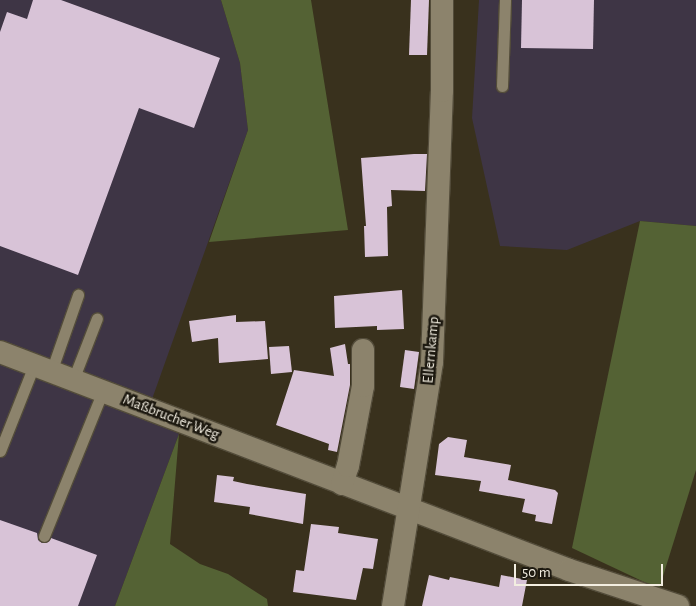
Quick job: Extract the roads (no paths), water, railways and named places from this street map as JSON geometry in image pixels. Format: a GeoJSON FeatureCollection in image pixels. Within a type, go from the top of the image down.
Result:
{"type":"FeatureCollection","features":[{"type":"Feature","properties":{"kind":"street","name":"Ellernkamp"},"geometry":{"type":"LineString","coordinates":[[393,606],[432,362],[442,91],[442,0]]}},
{"type":"Feature","properties":{"kind":"street"},"geometry":{"type":"LineString","coordinates":[[342,484],[348,466],[363,386],[364,350]]}},
{"type":"Feature","properties":{"kind":"street","name":"Maßbrucher Weg"},"geometry":{"type":"LineString","coordinates":[[0,352],[569,570],[678,606]]}},
{"type":"Feature","properties":{"kind":"lane"},"geometry":{"type":"LineString","coordinates":[[502,86],[505,0]]}},
{"type":"Feature","properties":{"kind":"lane"},"geometry":{"type":"LineString","coordinates":[[0,451],[78,295]]}},
{"type":"Feature","properties":{"kind":"lane"},"geometry":{"type":"LineString","coordinates":[[73,380],[97,318]]}},
{"type":"Feature","properties":{"kind":"lane"},"geometry":{"type":"LineString","coordinates":[[44,536],[103,391]]}}]}
